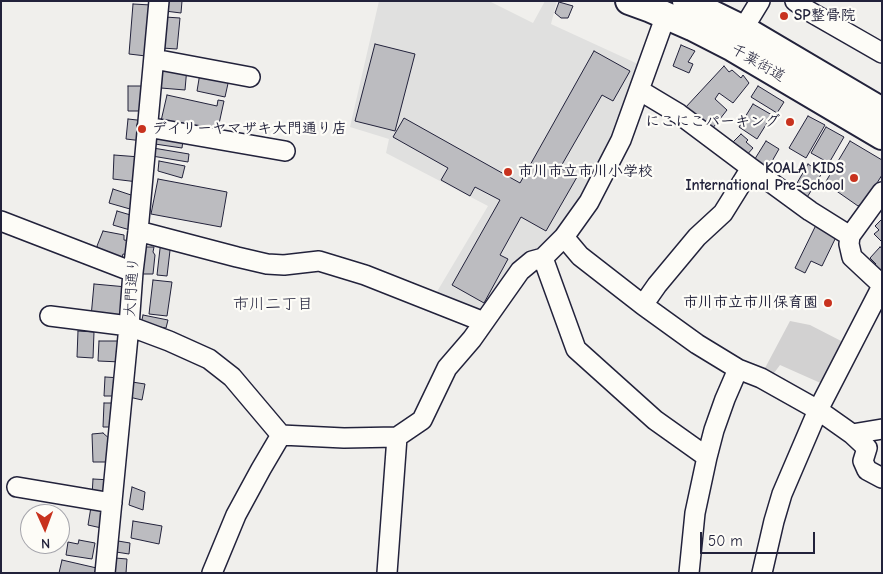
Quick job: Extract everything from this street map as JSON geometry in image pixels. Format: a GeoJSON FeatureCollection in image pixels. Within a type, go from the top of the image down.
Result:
{"type":"FeatureCollection","features":[{"type":"Feature","properties":{"kind":"highway","name":"千葉街道"},"geometry":{"type":"LineString","coordinates":[[629,1],[676,8],[743,29],[882,111]]}},
{"type":"Feature","properties":{"kind":"highway","name":"千葉街道"},"geometry":{"type":"LineString","coordinates":[[676,8],[692,27],[733,48],[882,136]]}},
{"type":"Feature","properties":{"kind":"street","name":"大門通り"},"geometry":{"type":"LineString","coordinates":[[105,573],[130,326],[132,272],[138,230],[159,1]]}},
{"type":"Feature","properties":{"kind":"street"},"geometry":{"type":"LineString","coordinates":[[743,29],[760,1]]}},
{"type":"Feature","properties":{"kind":"street"},"geometry":{"type":"LineString","coordinates":[[795,1],[882,53]]}},
{"type":"Feature","properties":{"kind":"street"},"geometry":{"type":"LineString","coordinates":[[50,316],[130,326],[209,358],[232,376],[281,435],[344,438],[397,437],[422,420],[447,368],[472,339],[520,271],[532,260],[544,258],[564,237],[588,202],[621,140],[639,90],[676,8]]}},
{"type":"Feature","properties":{"kind":"street"},"geometry":{"type":"LineString","coordinates":[[154,59],[250,77]]}},
{"type":"Feature","properties":{"kind":"street"},"geometry":{"type":"LineString","coordinates":[[639,90],[679,114],[810,211],[850,236]]}},
{"type":"Feature","properties":{"kind":"street"},"geometry":{"type":"LineString","coordinates":[[147,127],[285,151]]}},
{"type":"Feature","properties":{"kind":"street"},"geometry":{"type":"LineString","coordinates":[[642,305],[697,237],[723,213],[751,168]]}},
{"type":"Feature","properties":{"kind":"street"},"geometry":{"type":"LineString","coordinates":[[762,573],[782,494],[818,410],[882,286],[852,257],[849,244],[850,236],[882,192]]}},
{"type":"Feature","properties":{"kind":"street"},"geometry":{"type":"LineString","coordinates":[[1,222],[132,272]]}},
{"type":"Feature","properties":{"kind":"street"},"geometry":{"type":"LineString","coordinates":[[138,230],[267,264],[284,265],[318,261],[365,276],[484,322]]}},
{"type":"Feature","properties":{"kind":"street"},"geometry":{"type":"LineString","coordinates":[[564,237],[580,256],[642,305],[697,344],[818,410],[852,434],[866,448],[863,460],[867,470],[882,478]]}},
{"type":"Feature","properties":{"kind":"street"},"geometry":{"type":"LineString","coordinates":[[544,258],[576,349],[655,420],[707,457]]}},
{"type":"Feature","properties":{"kind":"street"},"geometry":{"type":"LineString","coordinates":[[689,573],[695,513],[707,457],[714,430],[738,368]]}},
{"type":"Feature","properties":{"kind":"street"},"geometry":{"type":"LineString","coordinates":[[852,434],[882,429]]}},
{"type":"Feature","properties":{"kind":"street"},"geometry":{"type":"LineString","coordinates":[[212,573],[236,516],[281,435]]}},
{"type":"Feature","properties":{"kind":"street"},"geometry":{"type":"LineString","coordinates":[[387,573],[397,437]]}},
{"type":"Feature","properties":{"kind":"street"},"geometry":{"type":"LineString","coordinates":[[17,486],[112,503]]}},
{"type":"Feature","properties":{"kind":"shaded area","name":"市川市立市川小学校"},"geometry":{"type":"Polygon","coordinates":[[[379,1],[489,1],[533,23],[545,1],[557,1],[551,24],[638,64],[612,138],[584,191],[545,248],[481,314],[435,295],[488,206],[386,153],[389,139],[350,127],[379,1]]]}},
{"type":"Feature","properties":{"kind":"shaded area"},"geometry":{"type":"Polygon","coordinates":[[[790,321],[810,325],[847,344],[825,385],[780,365],[771,377],[764,370],[790,321]]]}},
{"type":"Feature","properties":{"kind":"building"},"geometry":{"type":"Polygon","coordinates":[[[166,1],[182,1],[181,13],[165,11],[166,1]]]}},
{"type":"Feature","properties":{"kind":"building"},"geometry":{"type":"Polygon","coordinates":[[[559,2],[573,6],[568,18],[561,18],[555,13],[559,2]]]}},
{"type":"Feature","properties":{"kind":"building"},"geometry":{"type":"Polygon","coordinates":[[[133,4],[151,5],[146,56],[129,54],[133,4]]]}},
{"type":"Feature","properties":{"kind":"building"},"geometry":{"type":"Polygon","coordinates":[[[165,17],[180,18],[177,49],[162,48],[165,17]]]}},
{"type":"Feature","properties":{"kind":"building"},"geometry":{"type":"Polygon","coordinates":[[[375,44],[415,54],[395,131],[355,121],[375,44]]]}},
{"type":"Feature","properties":{"kind":"building"},"geometry":{"type":"Polygon","coordinates":[[[681,45],[695,51],[688,62],[693,64],[689,73],[673,66],[681,45]]]}},
{"type":"Feature","properties":{"kind":"building"},"geometry":{"type":"Polygon","coordinates":[[[594,51],[630,71],[613,101],[602,95],[560,168],[577,177],[546,231],[521,217],[500,255],[508,259],[484,303],[452,285],[500,200],[475,187],[470,196],[441,180],[448,168],[393,137],[404,118],[520,183],[594,51]]]}},
{"type":"Feature","properties":{"kind":"building"},"geometry":{"type":"Polygon","coordinates":[[[163,65],[187,67],[185,90],[161,88],[163,65]]]}},
{"type":"Feature","properties":{"kind":"building"},"geometry":{"type":"Polygon","coordinates":[[[724,66],[729,72],[732,70],[741,78],[743,75],[749,83],[733,103],[719,93],[715,99],[727,110],[712,129],[685,108],[724,66]]]}},
{"type":"Feature","properties":{"kind":"building"},"geometry":{"type":"Polygon","coordinates":[[[200,73],[229,79],[225,97],[197,91],[200,73]]]}},
{"type":"Feature","properties":{"kind":"building"},"geometry":{"type":"Polygon","coordinates":[[[128,86],[147,86],[147,111],[128,111],[128,86]]]}},
{"type":"Feature","properties":{"kind":"building"},"geometry":{"type":"Polygon","coordinates":[[[758,86],[784,102],[777,113],[751,97],[758,86]]]}},
{"type":"Feature","properties":{"kind":"building"},"geometry":{"type":"Polygon","coordinates":[[[167,95],[217,106],[218,100],[224,101],[217,133],[161,121],[167,95]]]}},
{"type":"Feature","properties":{"kind":"building"},"geometry":{"type":"Polygon","coordinates":[[[753,104],[772,115],[757,139],[739,127],[753,104]]]}},
{"type":"Feature","properties":{"kind":"building"},"geometry":{"type":"Polygon","coordinates":[[[808,116],[825,125],[806,158],[789,148],[808,116]]]}},
{"type":"Feature","properties":{"kind":"building"},"geometry":{"type":"Polygon","coordinates":[[[128,119],[146,121],[143,141],[126,139],[128,119]]]}},
{"type":"Feature","properties":{"kind":"building"},"geometry":{"type":"Polygon","coordinates":[[[826,127],[844,137],[829,163],[811,153],[826,127]]]}},
{"type":"Feature","properties":{"kind":"building"},"geometry":{"type":"Polygon","coordinates":[[[741,134],[753,148],[745,157],[731,144],[741,134]]]}},
{"type":"Feature","properties":{"kind":"building"},"geometry":{"type":"Polygon","coordinates":[[[156,136],[183,140],[182,148],[155,144],[156,136]]]}},
{"type":"Feature","properties":{"kind":"building"},"geometry":{"type":"Polygon","coordinates":[[[766,141],[779,149],[767,170],[753,162],[766,141]]]}},
{"type":"Feature","properties":{"kind":"building"},"geometry":{"type":"Polygon","coordinates":[[[850,141],[882,160],[882,175],[865,202],[858,206],[825,183],[850,141]]]}},
{"type":"Feature","properties":{"kind":"building"},"geometry":{"type":"Polygon","coordinates":[[[153,148],[189,154],[188,162],[152,156],[153,148]]]}},
{"type":"Feature","properties":{"kind":"building"},"geometry":{"type":"Polygon","coordinates":[[[114,155],[140,157],[138,182],[113,179],[114,155]]]}},
{"type":"Feature","properties":{"kind":"building"},"geometry":{"type":"Polygon","coordinates":[[[159,161],[185,166],[182,178],[158,171],[159,161]]]}},
{"type":"Feature","properties":{"kind":"building"},"geometry":{"type":"Polygon","coordinates":[[[808,164],[822,173],[806,199],[793,190],[808,164]]]}},
{"type":"Feature","properties":{"kind":"building"},"geometry":{"type":"Polygon","coordinates":[[[158,179],[227,192],[221,227],[151,214],[158,179]]]}},
{"type":"Feature","properties":{"kind":"building"},"geometry":{"type":"Polygon","coordinates":[[[113,189],[134,196],[130,209],[109,203],[113,189]]]}},
{"type":"Feature","properties":{"kind":"building"},"geometry":{"type":"Polygon","coordinates":[[[117,211],[134,216],[130,230],[113,225],[117,211]]]}},
{"type":"Feature","properties":{"kind":"building"},"geometry":{"type":"Polygon","coordinates":[[[882,219],[882,242],[874,234],[879,230],[875,226],[882,219]]]}},
{"type":"Feature","properties":{"kind":"building"},"geometry":{"type":"Polygon","coordinates":[[[816,225],[837,235],[822,266],[811,261],[805,273],[795,268],[816,225]]]}},
{"type":"Feature","properties":{"kind":"building"},"geometry":{"type":"Polygon","coordinates":[[[103,231],[124,235],[124,240],[131,241],[130,255],[123,254],[121,261],[102,255],[97,246],[103,231]]]}},
{"type":"Feature","properties":{"kind":"building"},"geometry":{"type":"Polygon","coordinates":[[[161,240],[171,242],[167,276],[157,275],[161,240]]]}},
{"type":"Feature","properties":{"kind":"building"},"geometry":{"type":"Polygon","coordinates":[[[143,247],[154,247],[153,274],[141,274],[143,247]]]}},
{"type":"Feature","properties":{"kind":"building"},"geometry":{"type":"Polygon","coordinates":[[[880,247],[882,248],[882,274],[873,266],[876,264],[870,258],[880,247]]]}},
{"type":"Feature","properties":{"kind":"building"},"geometry":{"type":"Polygon","coordinates":[[[153,280],[172,282],[167,316],[149,314],[153,280]]]}},
{"type":"Feature","properties":{"kind":"building"},"geometry":{"type":"Polygon","coordinates":[[[94,284],[127,287],[124,319],[91,317],[94,284]]]}},
{"type":"Feature","properties":{"kind":"building"},"geometry":{"type":"Polygon","coordinates":[[[143,315],[168,320],[166,328],[141,324],[143,315]]]}},
{"type":"Feature","properties":{"kind":"building"},"geometry":{"type":"Polygon","coordinates":[[[78,331],[94,332],[93,358],[77,357],[78,331]]]}},
{"type":"Feature","properties":{"kind":"building"},"geometry":{"type":"Polygon","coordinates":[[[99,341],[122,341],[121,362],[98,361],[99,341]]]}},
{"type":"Feature","properties":{"kind":"building"},"geometry":{"type":"Polygon","coordinates":[[[105,377],[122,378],[121,396],[104,396],[105,377]]]}},
{"type":"Feature","properties":{"kind":"building"},"geometry":{"type":"Polygon","coordinates":[[[132,382],[145,384],[142,400],[129,397],[132,382]]]}},
{"type":"Feature","properties":{"kind":"building"},"geometry":{"type":"Polygon","coordinates":[[[104,403],[119,403],[118,427],[103,427],[104,403]]]}},
{"type":"Feature","properties":{"kind":"building"},"geometry":{"type":"Polygon","coordinates":[[[103,433],[111,440],[109,462],[93,462],[92,434],[103,433]]]}},
{"type":"Feature","properties":{"kind":"building"},"geometry":{"type":"Polygon","coordinates":[[[93,479],[111,480],[109,497],[92,496],[93,479]]]}},
{"type":"Feature","properties":{"kind":"building"},"geometry":{"type":"Polygon","coordinates":[[[132,487],[145,492],[143,510],[129,505],[132,487]]]}},
{"type":"Feature","properties":{"kind":"building"},"geometry":{"type":"Polygon","coordinates":[[[91,507],[106,511],[106,529],[88,525],[91,507]]]}},
{"type":"Feature","properties":{"kind":"building"},"geometry":{"type":"Polygon","coordinates":[[[133,521],[162,526],[159,544],[131,538],[133,521]]]}},
{"type":"Feature","properties":{"kind":"building"},"geometry":{"type":"Polygon","coordinates":[[[79,540],[95,543],[92,559],[66,555],[70,554],[70,542],[78,544],[79,540]]]}},
{"type":"Feature","properties":{"kind":"building"},"geometry":{"type":"Polygon","coordinates":[[[118,541],[130,543],[129,554],[116,552],[118,541]]]}},
{"type":"Feature","properties":{"kind":"building"},"geometry":{"type":"Polygon","coordinates":[[[115,558],[127,559],[126,573],[113,573],[115,558]]]}},
{"type":"Feature","properties":{"kind":"building"},"geometry":{"type":"Polygon","coordinates":[[[62,560],[101,569],[100,573],[59,573],[62,560]]]}},
{"type":"Feature","properties":{"kind":"place","name":"SP整骨院"},"geometry":{"type":"Point","coordinates":[784,16]}},
{"type":"Feature","properties":{"kind":"place","name":"にこにこパーキング"},"geometry":{"type":"Point","coordinates":[790,122]}},
{"type":"Feature","properties":{"kind":"place","name":"デイリーヤマザキ大門通り店"},"geometry":{"type":"Point","coordinates":[142,129]}},
{"type":"Feature","properties":{"kind":"place","name":"市川市立市川小学校"},"geometry":{"type":"Point","coordinates":[508,172]}},
{"type":"Feature","properties":{"kind":"place","name":"KOALA KIDS International Pre-School"},"geometry":{"type":"Point","coordinates":[854,178]}},
{"type":"Feature","properties":{"kind":"place","name":"市川市立市川保育園"},"geometry":{"type":"Point","coordinates":[828,303]}},
{"type":"Feature","properties":{"kind":"district","name":"市川二丁目"},"geometry":{"type":"Point","coordinates":[273,304]}}]}
